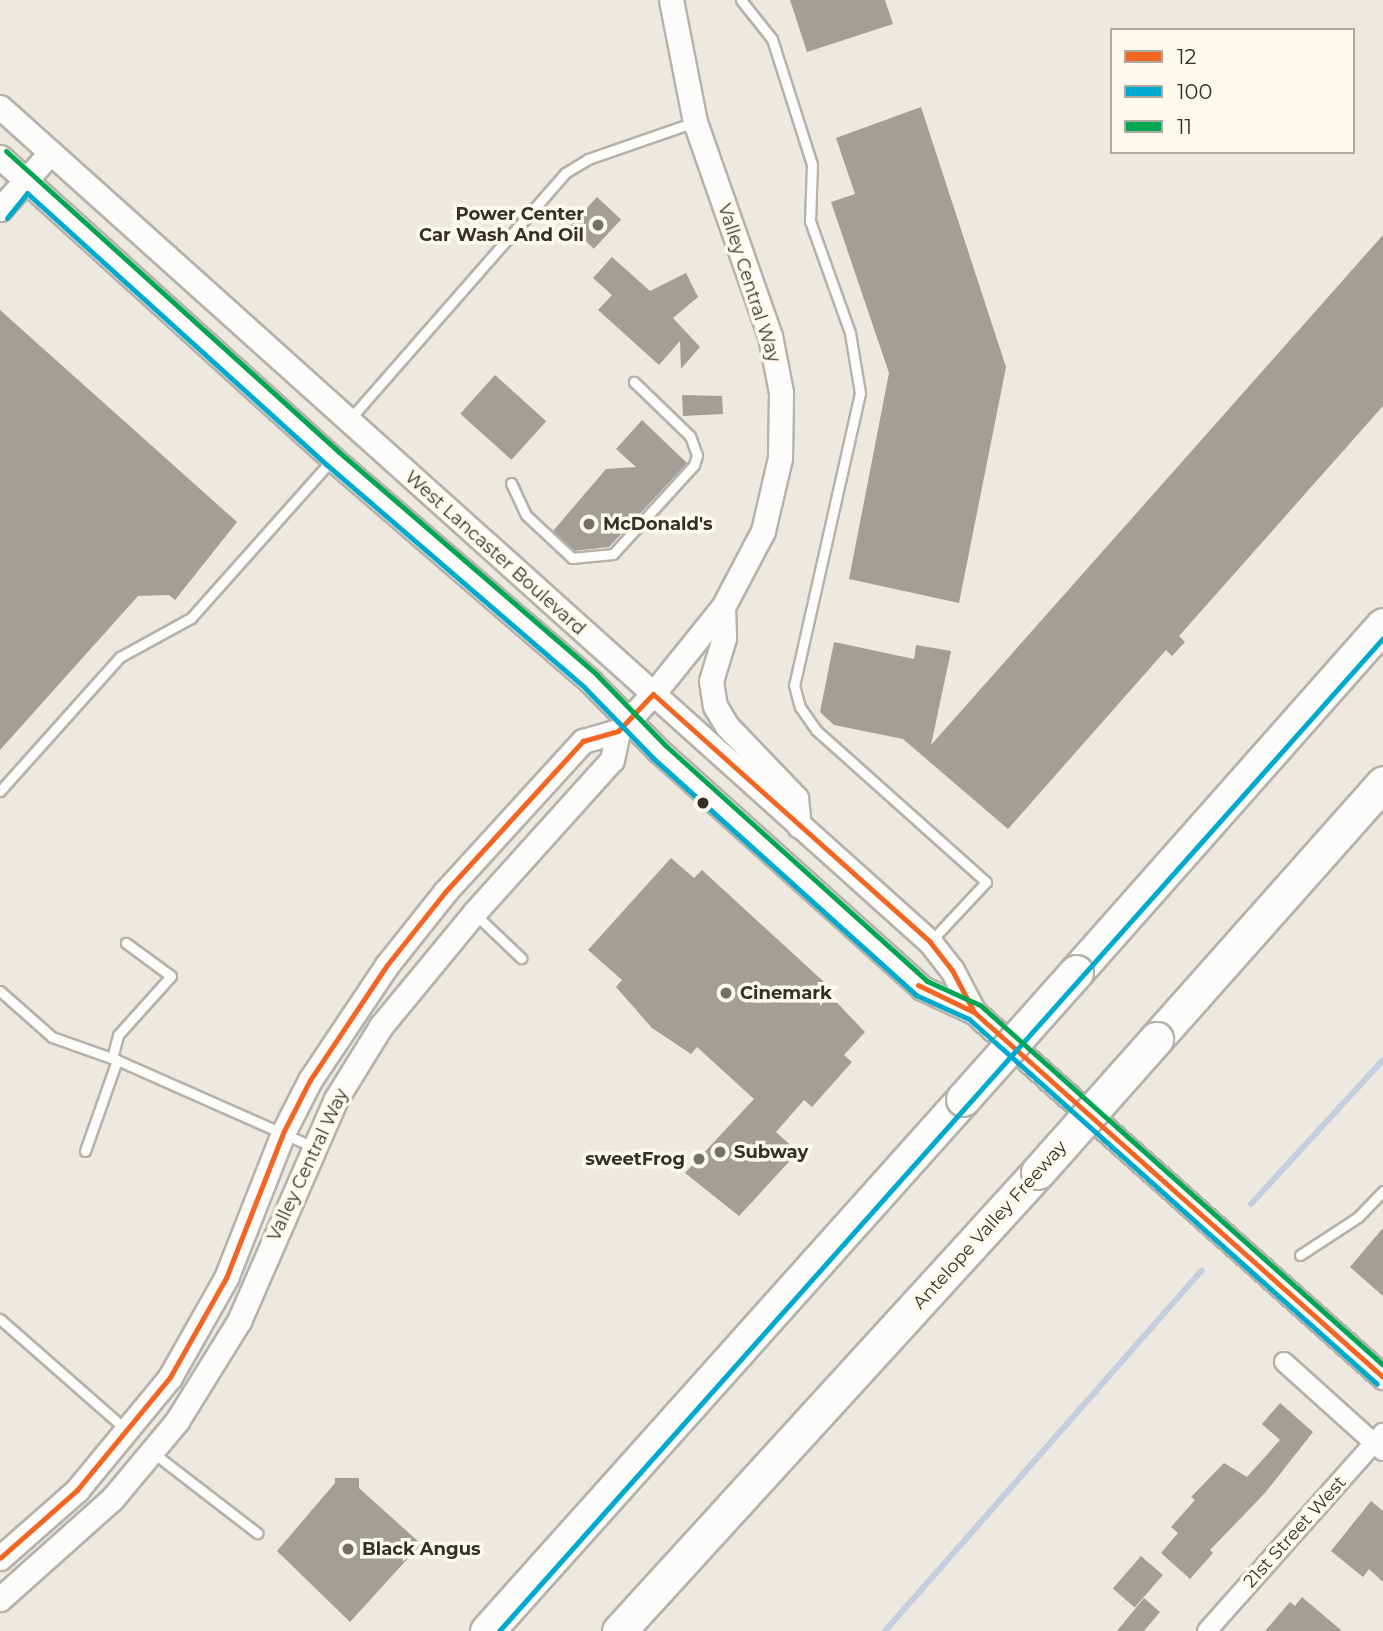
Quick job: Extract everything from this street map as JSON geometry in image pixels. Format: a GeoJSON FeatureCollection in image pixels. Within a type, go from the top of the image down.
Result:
{"type":"FeatureCollection","features":[{"type":"Feature","properties":{"kind":"highway"},"geometry":{"type":"LineString","coordinates":[[487,1631],[1383,625]]}},
{"type":"Feature","properties":{"kind":"highway","name":"Antelope Valley Freeway"},"geometry":{"type":"LineString","coordinates":[[620,1631],[1038,1172],[1383,783]]}},
{"type":"Feature","properties":{"kind":"street","name":"Valley Central Way"},"geometry":{"type":"LineString","coordinates":[[0,1599],[112,1499],[152,1452],[239,1321],[335,1099],[381,1026],[474,913],[612,760],[624,725],[653,694],[723,607],[763,531],[780,458],[781,392],[770,336],[695,122],[671,0]]}},
{"type":"Feature","properties":{"kind":"street","name":"West Lancaster Boulevard"},"geometry":{"type":"LineString","coordinates":[[0,107],[930,943],[952,970],[975,1012]]}},
{"type":"Feature","properties":{"kind":"street"},"geometry":{"type":"LineString","coordinates":[[0,210],[51,152]]}},
{"type":"Feature","properties":{"kind":"street","name":"West Lancaster Boulevard"},"geometry":{"type":"LineString","coordinates":[[0,157],[333,459],[436,543],[624,725],[659,751],[922,988],[975,1012],[1383,1377]]}},
{"type":"Feature","properties":{"kind":"street"},"geometry":{"type":"LineString","coordinates":[[723,607],[724,638],[711,681],[715,706],[727,726],[796,798],[799,826]]}},
{"type":"Feature","properties":{"kind":"street","name":"Valley Central Way"},"geometry":{"type":"LineString","coordinates":[[0,1558],[77,1490],[128,1432],[170,1377],[218,1293],[284,1132],[346,1020],[445,892],[583,741],[624,725]]}},
{"type":"Feature","properties":{"kind":"street"},"geometry":{"type":"LineString","coordinates":[[152,1452],[148,1429],[212,1326],[218,1293]]}},
{"type":"Feature","properties":{"kind":"street"},"geometry":{"type":"LineString","coordinates":[[1284,1362],[1380,1442]]}},
{"type":"Feature","properties":{"kind":"street"},"geometry":{"type":"LineString","coordinates":[[27,1577],[40,1550],[123,1463],[128,1432]]}},
{"type":"Feature","properties":{"kind":"street","name":"21st Street West"},"geometry":{"type":"LineString","coordinates":[[1207,1631],[1380,1442]]}},
{"type":"Feature","properties":{"kind":"lane"},"geometry":{"type":"LineString","coordinates":[[741,0],[772,38],[812,164],[810,221],[850,333],[860,393],[794,685],[800,707],[816,730],[986,882],[930,943]]}},
{"type":"Feature","properties":{"kind":"lane"},"geometry":{"type":"LineString","coordinates":[[347,421],[565,173],[587,159],[695,122]]}},
{"type":"Feature","properties":{"kind":"lane"},"geometry":{"type":"LineString","coordinates":[[511,483],[526,515],[572,558],[613,554],[694,464],[697,455],[690,436],[634,382]]}},
{"type":"Feature","properties":{"kind":"lane"},"geometry":{"type":"LineString","coordinates":[[0,790],[120,657],[191,618],[333,459]]}},
{"type":"Feature","properties":{"kind":"lane"},"geometry":{"type":"LineString","coordinates":[[474,913],[521,958]]}},
{"type":"Feature","properties":{"kind":"lane"},"geometry":{"type":"LineString","coordinates":[[85,1151],[114,1059],[118,1035],[171,976],[126,943]]}},
{"type":"Feature","properties":{"kind":"lane"},"geometry":{"type":"LineString","coordinates":[[0,991],[52,1037],[114,1059],[313,1147]]}},
{"type":"Feature","properties":{"kind":"lane"},"geometry":{"type":"LineString","coordinates":[[1300,1255],[1358,1217],[1383,1191]]}},
{"type":"Feature","properties":{"kind":"lane"},"geometry":{"type":"LineString","coordinates":[[0,1319],[128,1432]]}},
{"type":"Feature","properties":{"kind":"lane"},"geometry":{"type":"LineString","coordinates":[[152,1452],[257,1533]]}},
{"type":"Feature","properties":{"kind":"building"},"geometry":{"type":"Polygon","coordinates":[[[790,0],[885,0],[893,24],[807,52],[790,0]]]}},
{"type":"Feature","properties":{"kind":"building"},"geometry":{"type":"Polygon","coordinates":[[[921,107],[1006,367],[959,603],[849,579],[889,373],[831,202],[855,194],[836,138],[921,107]]]}},
{"type":"Feature","properties":{"kind":"building"},"geometry":{"type":"Polygon","coordinates":[[[597,197],[621,220],[594,249],[570,226],[597,197]]]}},
{"type":"Feature","properties":{"kind":"building"},"geometry":{"type":"Polygon","coordinates":[[[1383,235],[1383,406],[1179,636],[1185,642],[1172,656],[1166,650],[1008,829],[903,739],[834,725],[820,712],[834,642],[914,659],[916,645],[951,651],[931,745],[1383,235]]]}},
{"type":"Feature","properties":{"kind":"building"},"geometry":{"type":"Polygon","coordinates":[[[612,257],[650,291],[686,273],[698,297],[673,318],[700,347],[681,369],[680,341],[659,365],[598,310],[612,295],[593,278],[612,257]]]}},
{"type":"Feature","properties":{"kind":"building"},"geometry":{"type":"Polygon","coordinates":[[[0,310],[237,522],[175,600],[169,595],[138,596],[0,750],[0,310]]]}},
{"type":"Feature","properties":{"kind":"building"},"geometry":{"type":"Polygon","coordinates":[[[495,375],[546,421],[511,460],[460,414],[495,375]]]}},
{"type":"Feature","properties":{"kind":"building"},"geometry":{"type":"Polygon","coordinates":[[[682,395],[722,396],[723,414],[683,416],[682,395]]]}},
{"type":"Feature","properties":{"kind":"building"},"geometry":{"type":"Polygon","coordinates":[[[642,420],[687,463],[609,547],[574,551],[553,531],[606,469],[636,467],[616,449],[642,420]]]}},
{"type":"Feature","properties":{"kind":"building","name":"Cinemark"},"geometry":{"type":"Polygon","coordinates":[[[671,858],[694,878],[702,870],[824,982],[821,986],[865,1032],[844,1055],[852,1062],[812,1107],[804,1100],[776,1132],[798,1152],[739,1216],[685,1173],[754,1099],[697,1047],[691,1054],[652,1028],[616,987],[622,980],[588,950],[671,858]]]}},
{"type":"Feature","properties":{"kind":"building"},"geometry":{"type":"Polygon","coordinates":[[[1383,1228],[1383,1296],[1350,1267],[1383,1228]]]}},
{"type":"Feature","properties":{"kind":"building"},"geometry":{"type":"Polygon","coordinates":[[[1280,1403],[1313,1432],[1265,1493],[1210,1550],[1213,1553],[1190,1579],[1161,1553],[1178,1533],[1171,1527],[1195,1500],[1191,1497],[1224,1463],[1247,1477],[1280,1440],[1262,1424],[1280,1403]]]}},
{"type":"Feature","properties":{"kind":"building","name":"Black Angus"},"geometry":{"type":"Polygon","coordinates":[[[335,1478],[359,1478],[359,1488],[421,1544],[350,1622],[277,1551],[335,1483],[335,1478]]]}},
{"type":"Feature","properties":{"kind":"building"},"geometry":{"type":"Polygon","coordinates":[[[1371,1501],[1383,1511],[1383,1582],[1369,1569],[1363,1577],[1331,1551],[1371,1501]]]}},
{"type":"Feature","properties":{"kind":"building"},"geometry":{"type":"Polygon","coordinates":[[[1141,1556],[1163,1575],[1135,1607],[1113,1588],[1141,1556]]]}},
{"type":"Feature","properties":{"kind":"building"},"geometry":{"type":"Polygon","coordinates":[[[1302,1597],[1342,1631],[1265,1631],[1290,1602],[1295,1606],[1302,1597]]]}},
{"type":"Feature","properties":{"kind":"building"},"geometry":{"type":"Polygon","coordinates":[[[1144,1598],[1160,1612],[1144,1631],[1117,1631],[1144,1598]]]}},
{"type":"Feature","properties":{"kind":"waterway"},"geometry":{"type":"LineString","coordinates":[[1251,1204],[1383,1060]]}},
{"type":"Feature","properties":{"kind":"waterway"},"geometry":{"type":"LineString","coordinates":[[885,1631],[1202,1270]]}},
{"type":"Feature","properties":{"kind":"transit line","name":"11"},"geometry":{"type":"LineString","coordinates":[[6,151],[339,452],[597,675],[665,745],[927,981],[980,1005],[1383,1365]]}},
{"type":"Feature","properties":{"kind":"transit line","name":"100"},"geometry":{"type":"LineString","coordinates":[[7,218],[27,193],[327,465],[585,688],[653,758],[916,995],[969,1019],[1377,1384]]}},
{"type":"Feature","properties":{"kind":"transit line","name":"100"},"geometry":{"type":"LineString","coordinates":[[499,1631],[1383,638]]}},
{"type":"Feature","properties":{"kind":"transit line","name":"12"},"geometry":{"type":"LineString","coordinates":[[0,1558],[77,1490],[170,1377],[226,1278],[284,1131],[310,1080],[387,965],[445,892],[583,741],[618,731],[653,694],[930,942],[952,970],[974,1012]]}},
{"type":"Feature","properties":{"kind":"transit line","name":"12"},"geometry":{"type":"LineString","coordinates":[[918,985],[974,1012],[1383,1377]]}},
{"type":"Feature","properties":{"kind":"place","name":"Power Center Car Wash And Oil"},"geometry":{"type":"Point","coordinates":[598,225]}},
{"type":"Feature","properties":{"kind":"place","name":"McDonald's"},"geometry":{"type":"Point","coordinates":[589,524]}},
{"type":"Feature","properties":{"kind":"place","name":"Cinemark"},"geometry":{"type":"Point","coordinates":[726,993]}},
{"type":"Feature","properties":{"kind":"place","name":"Subway"},"geometry":{"type":"Point","coordinates":[720,1152]}},
{"type":"Feature","properties":{"kind":"place","name":"sweetFrog"},"geometry":{"type":"Point","coordinates":[699,1159]}},
{"type":"Feature","properties":{"kind":"place","name":"Black Angus"},"geometry":{"type":"Point","coordinates":[348,1549]}}]}
